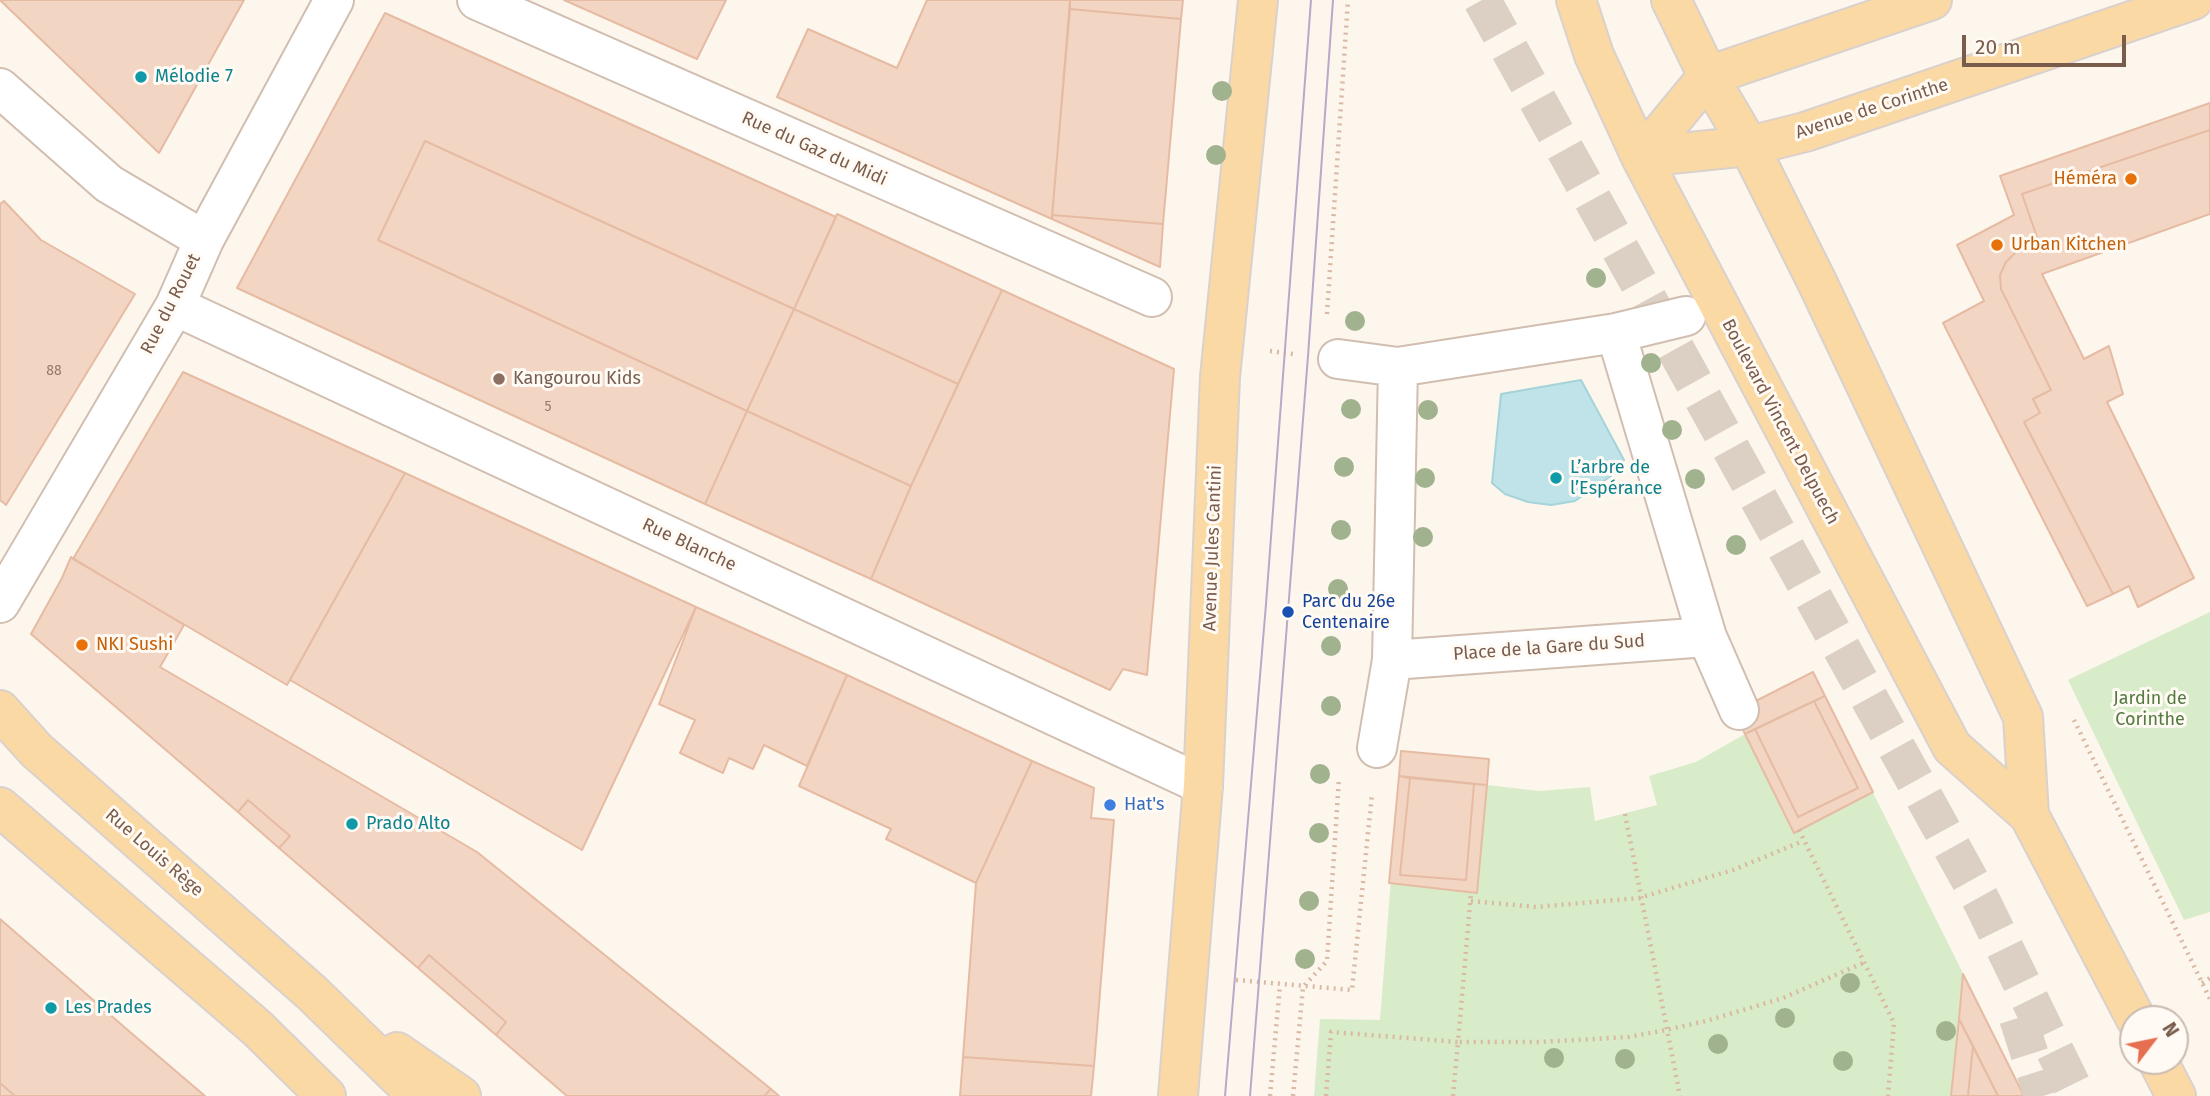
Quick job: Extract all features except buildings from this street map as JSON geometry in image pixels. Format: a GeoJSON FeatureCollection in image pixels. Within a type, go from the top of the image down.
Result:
{"type":"FeatureCollection","features":[{"type":"Feature","properties":{"kind":"main road","name":"Avenue Jules Cantini"},"geometry":{"type":"LineString","coordinates":[[1178,1096],[1203,785],[1220,377],[1258,0]]}},
{"type":"Feature","properties":{"kind":"main road","name":"Boulevard Vincent Delpuech"},"geometry":{"type":"LineString","coordinates":[[1576,0],[1594,55],[1642,157],[1952,747],[2029,814],[2129,1005]]}},
{"type":"Feature","properties":{"kind":"main road","name":"Boulevard Vincent Delpuech"},"geometry":{"type":"LineString","coordinates":[[1671,0],[1708,76],[1749,146],[1817,282],[2023,717],[2029,814]]}},
{"type":"Feature","properties":{"kind":"main road"},"geometry":{"type":"LineString","coordinates":[[1642,157],[1708,76],[1931,0]]}},
{"type":"Feature","properties":{"kind":"main road","name":"Avenue de Corinthe"},"geometry":{"type":"LineString","coordinates":[[1749,146],[1805,132],[2193,0]]}},
{"type":"Feature","properties":{"kind":"main road"},"geometry":{"type":"LineString","coordinates":[[1642,157],[1749,146]]}},
{"type":"Feature","properties":{"kind":"main road","name":"Rue Louis Rège"},"geometry":{"type":"LineString","coordinates":[[0,710],[36,750],[312,993],[418,1096]]}},
{"type":"Feature","properties":{"kind":"main road"},"geometry":{"type":"LineString","coordinates":[[0,807],[257,1028],[326,1096]]}},
{"type":"Feature","properties":{"kind":"main road","name":"Rue Louis Rège"},"geometry":{"type":"LineString","coordinates":[[312,993],[461,1096]]}},
{"type":"Feature","properties":{"kind":"main road"},"geometry":{"type":"LineString","coordinates":[[257,1028],[349,1096]]}},
{"type":"Feature","properties":{"kind":"main road"},"geometry":{"type":"LineString","coordinates":[[2165,1075],[2176,1096]]}},
{"type":"Feature","properties":{"kind":"street","name":"Rue du Rouet"},"geometry":{"type":"LineString","coordinates":[[0,603],[175,306],[204,240],[334,0]]}},
{"type":"Feature","properties":{"kind":"street","name":"Rue du Gaz du Midi"},"geometry":{"type":"LineString","coordinates":[[477,0],[1152,298]]}},
{"type":"Feature","properties":{"kind":"street"},"geometry":{"type":"LineString","coordinates":[[0,88],[109,184],[204,240]]}},
{"type":"Feature","properties":{"kind":"street","name":"Rue Blanche"},"geometry":{"type":"LineString","coordinates":[[175,306],[1203,785]]}},
{"type":"Feature","properties":{"kind":"street"},"geometry":{"type":"LineString","coordinates":[[1338,359],[1398,367],[1616,333],[1686,316]]}},
{"type":"Feature","properties":{"kind":"street"},"geometry":{"type":"LineString","coordinates":[[1616,333],[1707,637],[1739,710]]}},
{"type":"Feature","properties":{"kind":"street"},"geometry":{"type":"LineString","coordinates":[[1377,748],[1392,660],[1398,367]]}},
{"type":"Feature","properties":{"kind":"street","name":"Place de la Gare du Sud"},"geometry":{"type":"LineString","coordinates":[[1392,660],[1707,637]]}},
{"type":"Feature","properties":{"kind":"path"},"geometry":{"type":"LineString","coordinates":[[1327,317],[1348,0]]}},
{"type":"Feature","properties":{"kind":"path"},"geometry":{"type":"LineString","coordinates":[[1186,982],[1235,980],[1352,990],[1377,748]]}},
{"type":"Feature","properties":{"kind":"path"},"geometry":{"type":"LineString","coordinates":[[1293,1096],[1303,987],[1327,961],[1340,772]]}},
{"type":"Feature","properties":{"kind":"path"},"geometry":{"type":"LineString","coordinates":[[1625,814],[1680,1096]]}},
{"type":"Feature","properties":{"kind":"path"},"geometry":{"type":"LineString","coordinates":[[1799,830],[1894,1023],[1888,1096]]}},
{"type":"Feature","properties":{"kind":"path"},"geometry":{"type":"LineString","coordinates":[[1471,901],[1536,907],[1640,898],[1732,870],[1803,841]]}},
{"type":"Feature","properties":{"kind":"path"},"geometry":{"type":"LineString","coordinates":[[1453,1096],[1471,893]]}},
{"type":"Feature","properties":{"kind":"path"},"geometry":{"type":"LineString","coordinates":[[1326,1096],[1331,1032],[1458,1042],[1539,1042],[1629,1037],[1706,1021],[1783,998],[1863,963]]}},
{"type":"Feature","properties":{"kind":"path"},"geometry":{"type":"LineString","coordinates":[[2202,983],[2210,978]]}},
{"type":"Feature","properties":{"kind":"path"},"geometry":{"type":"LineString","coordinates":[[1270,1096],[1280,985]]}},
{"type":"Feature","properties":{"kind":"green space","name":"Jardin de Corinthe"},"geometry":{"type":"Polygon","coordinates":[[[2210,612],[2210,912],[2184,920],[2068,680],[2210,612]]]}},
{"type":"Feature","properties":{"kind":"green space"},"geometry":{"type":"Polygon","coordinates":[[[1813,672],[2024,1096],[1314,1096],[1320,1019],[1380,1020],[1401,751],[1489,759],[1487,785],[1539,791],[1590,787],[1595,821],[1657,805],[1649,776],[1696,762],[1745,734],[1813,672]]]}},
{"type":"Feature","properties":{"kind":"water"},"geometry":{"type":"Polygon","coordinates":[[[1581,380],[1624,460],[1611,476],[1575,501],[1551,505],[1528,502],[1505,494],[1492,483],[1501,394],[1581,380]]]}},
{"type":"Feature","properties":{"kind":"tunnel"},"geometry":{"type":"LineString","coordinates":[[1482,0],[1981,900],[2077,1096]]}},
{"type":"Feature","properties":{"kind":"tunnel"},"geometry":{"type":"LineString","coordinates":[[2018,1018],[2043,1096]]}},
{"type":"Feature","properties":{"kind":"tram line"},"geometry":{"type":"LineString","coordinates":[[1225,1096],[1266,604],[1311,0]]}},
{"type":"Feature","properties":{"kind":"tram line"},"geometry":{"type":"LineString","coordinates":[[1250,1096],[1333,0]]}},
{"type":"Feature","properties":{"kind":"place","name":"Mélodie 7"},"geometry":{"type":"Point","coordinates":[141,77]}},
{"type":"Feature","properties":{"kind":"place","name":"Héméra"},"geometry":{"type":"Point","coordinates":[2131,179]}},
{"type":"Feature","properties":{"kind":"place","name":"Urban Kitchen"},"geometry":{"type":"Point","coordinates":[1997,245]}},
{"type":"Feature","properties":{"kind":"place","name":"Kangourou Kids"},"geometry":{"type":"Point","coordinates":[499,379]}},
{"type":"Feature","properties":{"kind":"place","name":"L’arbre de l’Espérance"},"geometry":{"type":"Point","coordinates":[1556,478]}},
{"type":"Feature","properties":{"kind":"place","name":"Parc du 26e Centenaire"},"geometry":{"type":"Point","coordinates":[1288,612]}},
{"type":"Feature","properties":{"kind":"place","name":"NKI Sushi"},"geometry":{"type":"Point","coordinates":[82,645]}},
{"type":"Feature","properties":{"kind":"place","name":"Hat's"},"geometry":{"type":"Point","coordinates":[1110,805]}},
{"type":"Feature","properties":{"kind":"place","name":"Prado Alto"},"geometry":{"type":"Point","coordinates":[352,824]}},
{"type":"Feature","properties":{"kind":"place","name":"Les Prades"},"geometry":{"type":"Point","coordinates":[51,1008]}}]}
